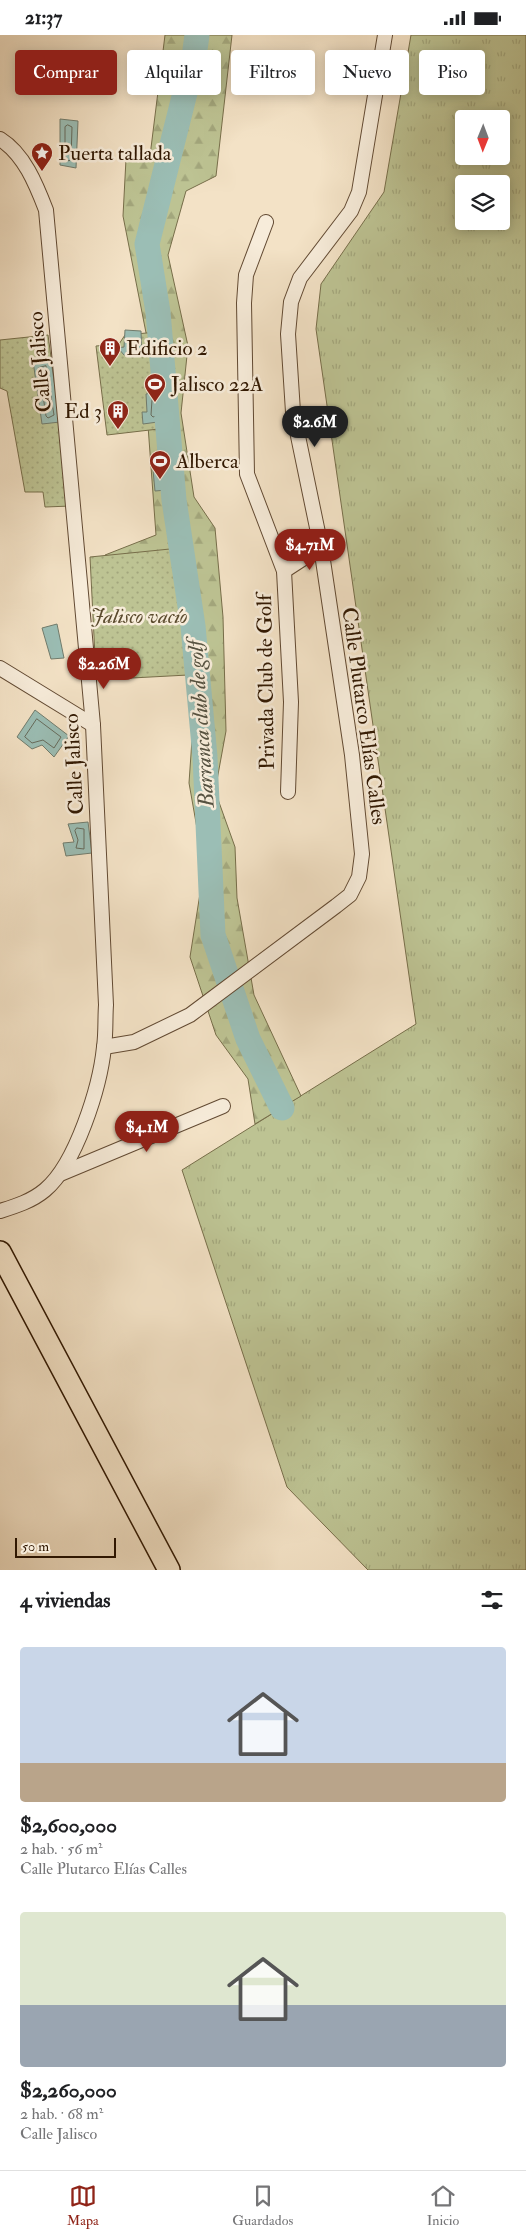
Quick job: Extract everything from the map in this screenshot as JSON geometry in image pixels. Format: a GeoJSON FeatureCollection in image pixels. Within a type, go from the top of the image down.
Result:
{"type":"FeatureCollection","features":[{"type":"Feature","properties":{"kind":"main road"},"geometry":{"type":"LineString","coordinates":[[0,1252],[169,1570]]}},
{"type":"Feature","properties":{"kind":"street","name":"Calle Plutarco Elías Calles"},"geometry":{"type":"LineString","coordinates":[[104,1047],[134,1042],[190,1015],[350,895],[359,877],[362,854],[352,755],[321,547],[292,412],[288,334],[291,302],[300,278],[351,211],[359,192],[385,35]]}},
{"type":"Feature","properties":{"kind":"street","name":"Calle Jalisco"},"geometry":{"type":"LineString","coordinates":[[0,139],[23,161],[37,186],[46,209],[93,725],[106,1005],[104,1047],[97,1087],[76,1143],[60,1173],[44,1190],[24,1203],[0,1211]]}},
{"type":"Feature","properties":{"kind":"street","name":"Privada Club de Golf"},"geometry":{"type":"LineString","coordinates":[[266,222],[246,275],[244,303],[247,475],[284,571],[291,701],[288,792]]}},
{"type":"Feature","properties":{"kind":"street","name":"Privada Club de Golf"},"geometry":{"type":"LineString","coordinates":[[284,571],[321,547]]}},
{"type":"Feature","properties":{"kind":"street"},"geometry":{"type":"LineString","coordinates":[[0,669],[93,725]]}},
{"type":"Feature","properties":{"kind":"street"},"geometry":{"type":"LineString","coordinates":[[60,1173],[223,1106]]}},
{"type":"Feature","properties":{"kind":"green space"},"geometry":{"type":"Polygon","coordinates":[[[165,35],[232,35],[216,176],[186,191],[168,255],[188,346],[181,413],[194,497],[215,528],[223,617],[226,731],[215,791],[235,847],[237,898],[254,995],[301,1096],[255,1124],[248,1079],[216,1035],[190,957],[204,868],[189,783],[196,682],[163,657],[118,657],[105,555],[156,535],[147,412],[150,353],[123,216],[126,159],[150,156],[158,95],[221,95],[221,50],[163,50],[165,35]]]}},
{"type":"Feature","properties":{"kind":"green space"},"geometry":{"type":"Polygon","coordinates":[[[411,35],[526,35],[526,1570],[368,1570],[287,1487],[182,1170],[416,1024],[316,329],[321,284],[384,192],[401,95],[409,95],[408,50],[411,35]]]}},
{"type":"Feature","properties":{"kind":"green space"},"geometry":{"type":"Polygon","coordinates":[[[157,332],[167,428],[107,435],[96,346],[119,344],[125,335],[157,332]]]}},
{"type":"Feature","properties":{"kind":"green space"},"geometry":{"type":"Polygon","coordinates":[[[48,335],[71,506],[45,507],[43,492],[25,492],[7,391],[0,388],[0,340],[48,335]]]}},
{"type":"Feature","properties":{"kind":"green space","name":"Jalisco vacío"},"geometry":{"type":"Polygon","coordinates":[[[180,548],[188,675],[113,679],[96,676],[90,557],[180,548]]]}},
{"type":"Feature","properties":{"kind":"water"},"geometry":{"type":"Polygon","coordinates":[[[60,119],[78,121],[76,168],[60,165],[60,119]]]}},
{"type":"Feature","properties":{"kind":"water"},"geometry":{"type":"Polygon","coordinates":[[[125,330],[141,331],[142,356],[124,355],[118,348],[124,347],[125,330]]]}},
{"type":"Feature","properties":{"kind":"water"},"geometry":{"type":"Polygon","coordinates":[[[51,360],[60,422],[42,424],[33,361],[51,360]]]}},
{"type":"Feature","properties":{"kind":"water","name":"Jalisco 22A"},"geometry":{"type":"Polygon","coordinates":[[[163,391],[165,421],[143,424],[142,412],[147,412],[146,394],[163,391]]]}},
{"type":"Feature","properties":{"kind":"water","name":"Alberca"},"geometry":{"type":"Polygon","coordinates":[[[166,469],[167,490],[155,491],[153,470],[166,469]]]}},
{"type":"Feature","properties":{"kind":"water"},"geometry":{"type":"Polygon","coordinates":[[[57,624],[64,658],[51,659],[42,628],[57,624]]]}},
{"type":"Feature","properties":{"kind":"water"},"geometry":{"type":"Polygon","coordinates":[[[35,710],[69,736],[54,757],[42,745],[32,749],[17,737],[35,710]]]}},
{"type":"Feature","properties":{"kind":"water"},"geometry":{"type":"Polygon","coordinates":[[[88,822],[92,853],[66,856],[63,843],[74,842],[68,824],[88,822]]]}},
{"type":"Feature","properties":{"kind":"waterway","name":"Barranca club de golf"},"geometry":{"type":"LineString","coordinates":[[197,35],[194,57],[147,244],[158,312],[174,500],[193,626],[205,757],[213,935],[248,1039],[282,1108]]}},
{"type":"Feature","properties":{"kind":"place","name":"Puerta tallada"},"geometry":{"type":"Point","coordinates":[42,172]}},
{"type":"Feature","properties":{"kind":"place","name":"Edificio 2"},"geometry":{"type":"Point","coordinates":[110,367]}},
{"type":"Feature","properties":{"kind":"place","name":"Jalisco 22A"},"geometry":{"type":"Point","coordinates":[155,403]}},
{"type":"Feature","properties":{"kind":"place","name":"Ed 3"},"geometry":{"type":"Point","coordinates":[118,430]}},
{"type":"Feature","properties":{"kind":"place","name":"Alberca"},"geometry":{"type":"Point","coordinates":[160,480]}}]}
